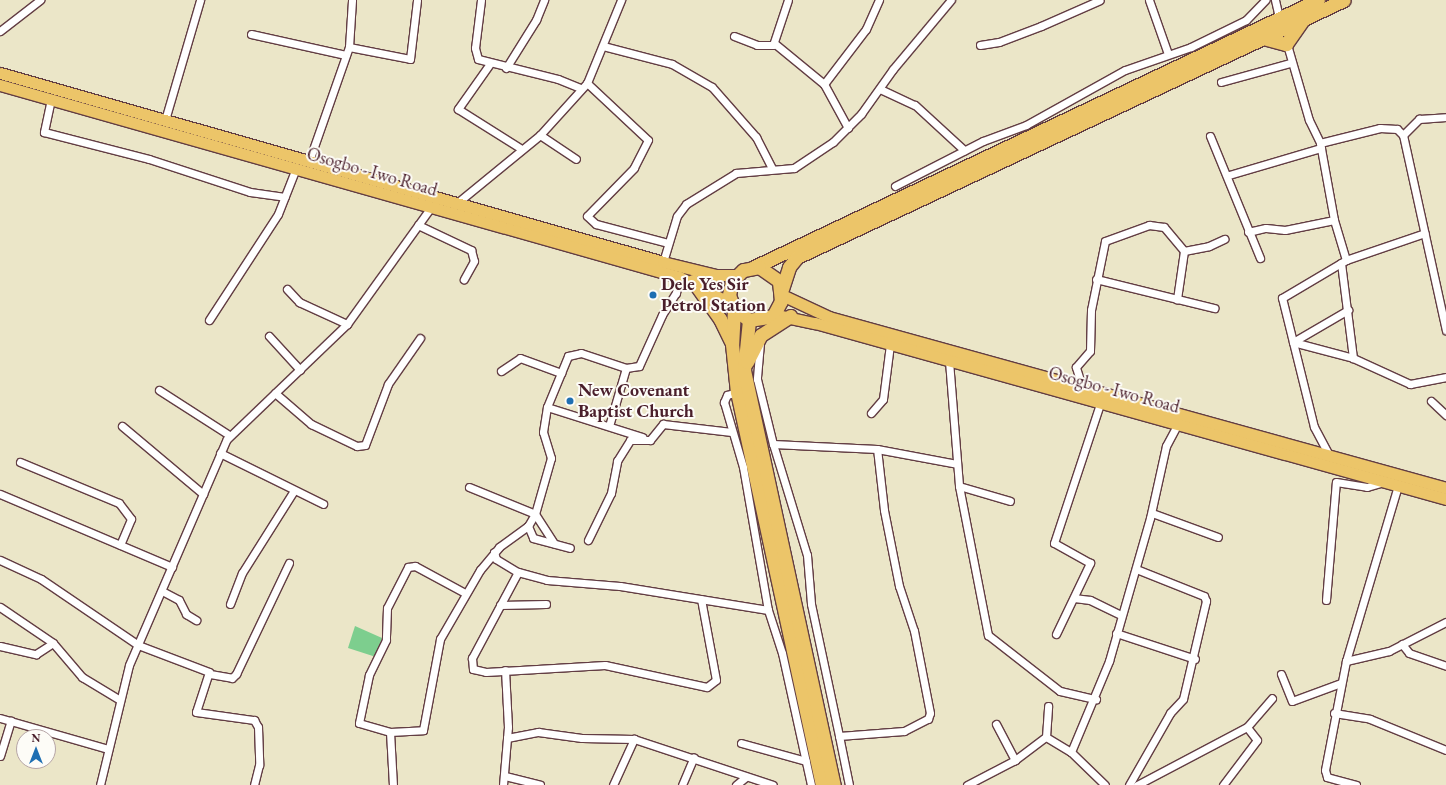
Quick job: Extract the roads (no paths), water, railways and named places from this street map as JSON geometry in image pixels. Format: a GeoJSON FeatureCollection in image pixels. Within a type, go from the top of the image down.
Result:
{"type":"FeatureCollection","features":[{"type":"Feature","properties":{"kind":"highway"},"geometry":{"type":"LineString","coordinates":[[732,306],[750,320],[772,316],[782,292],[789,267],[797,257],[1263,38],[1281,24],[1318,0]]}},
{"type":"Feature","properties":{"kind":"highway"},"geometry":{"type":"LineString","coordinates":[[834,785],[776,564],[737,392],[732,344],[732,306],[730,288],[737,275],[750,268],[771,261],[806,241],[1281,24],[1302,20],[1344,0]]}},
{"type":"Feature","properties":{"kind":"highway"},"geometry":{"type":"LineString","coordinates":[[1263,38],[1286,44],[1302,20]]}},
{"type":"Feature","properties":{"kind":"highway"},"geometry":{"type":"LineString","coordinates":[[750,268],[774,274],[782,292]]}},
{"type":"Feature","properties":{"kind":"highway"},"geometry":{"type":"LineString","coordinates":[[693,281],[720,318],[732,344]]}},
{"type":"Feature","properties":{"kind":"highway"},"geometry":{"type":"LineString","coordinates":[[744,370],[761,335],[790,316]]}},
{"type":"Feature","properties":{"kind":"highway"},"geometry":{"type":"LineString","coordinates":[[750,320],[744,370],[803,665],[816,781]]}},
{"type":"Feature","properties":{"kind":"main road","name":"Osogbo - Iwo Road"},"geometry":{"type":"LineString","coordinates":[[0,73],[663,262],[716,275],[737,275]]}},
{"type":"Feature","properties":{"kind":"main road","name":"Osogbo - Iwo Road"},"geometry":{"type":"LineString","coordinates":[[0,85],[693,281],[732,306]]}},
{"type":"Feature","properties":{"kind":"main road","name":"Osogbo - Iwo Road"},"geometry":{"type":"LineString","coordinates":[[782,292],[830,317],[1446,488]]}},
{"type":"Feature","properties":{"kind":"main road","name":"Osogbo - Iwo Road"},"geometry":{"type":"LineString","coordinates":[[772,316],[790,316],[1100,404],[1446,499]]}},
{"type":"Feature","properties":{"kind":"street"},"geometry":{"type":"LineString","coordinates":[[0,31],[40,0]]}},
{"type":"Feature","properties":{"kind":"street"},"geometry":{"type":"LineString","coordinates":[[165,120],[200,0]]}},
{"type":"Feature","properties":{"kind":"street"},"geometry":{"type":"LineString","coordinates":[[309,162],[349,48],[352,0]]}},
{"type":"Feature","properties":{"kind":"street"},"geometry":{"type":"LineString","coordinates":[[349,48],[410,59],[417,0]]}},
{"type":"Feature","properties":{"kind":"street"},"geometry":{"type":"LineString","coordinates":[[481,0],[475,48],[478,59],[488,65],[558,79],[580,88]]}},
{"type":"Feature","properties":{"kind":"street"},"geometry":{"type":"LineString","coordinates":[[506,68],[536,20],[544,0]]}},
{"type":"Feature","properties":{"kind":"street"},"geometry":{"type":"LineString","coordinates":[[457,203],[520,148],[540,135],[586,83],[603,46],[621,0]]}},
{"type":"Feature","properties":{"kind":"street"},"geometry":{"type":"LineString","coordinates":[[774,44],[778,22],[788,0]]}},
{"type":"Feature","properties":{"kind":"street"},"geometry":{"type":"LineString","coordinates":[[824,84],[866,29],[879,0]]}},
{"type":"Feature","properties":{"kind":"street"},"geometry":{"type":"LineString","coordinates":[[663,262],[677,216],[686,204],[736,173],[798,166],[848,128],[951,0]]}},
{"type":"Feature","properties":{"kind":"street"},"geometry":{"type":"LineString","coordinates":[[980,44],[999,42],[1041,26],[1100,0]]}},
{"type":"Feature","properties":{"kind":"street"},"geometry":{"type":"LineString","coordinates":[[1149,0],[1168,54]]}},
{"type":"Feature","properties":{"kind":"street"},"geometry":{"type":"LineString","coordinates":[[895,186],[964,150],[1026,125],[1125,70],[1168,54],[1246,20],[1265,0]]}},
{"type":"Feature","properties":{"kind":"street"},"geometry":{"type":"LineString","coordinates":[[1275,0],[1290,63],[1309,120],[1321,146],[1334,220],[1344,262],[1353,358]]}},
{"type":"Feature","properties":{"kind":"street"},"geometry":{"type":"LineString","coordinates":[[251,34],[346,55]]}},
{"type":"Feature","properties":{"kind":"street"},"geometry":{"type":"LineString","coordinates":[[734,36],[758,44],[774,44],[824,84],[848,128]]}},
{"type":"Feature","properties":{"kind":"street"},"geometry":{"type":"LineString","coordinates":[[603,46],[672,64],[712,87],[756,137],[771,161],[772,168]]}},
{"type":"Feature","properties":{"kind":"street"},"geometry":{"type":"LineString","coordinates":[[1221,82],[1290,63]]}},
{"type":"Feature","properties":{"kind":"street"},"geometry":{"type":"LineString","coordinates":[[488,65],[458,109],[520,148]]}},
{"type":"Feature","properties":{"kind":"street"},"geometry":{"type":"LineString","coordinates":[[586,83],[648,140],[634,168],[588,213],[588,219],[596,224],[668,243]]}},
{"type":"Feature","properties":{"kind":"street"},"geometry":{"type":"LineString","coordinates":[[882,85],[892,95],[925,113],[964,150]]}},
{"type":"Feature","properties":{"kind":"street"},"geometry":{"type":"LineString","coordinates":[[51,99],[44,132],[149,158],[250,192],[285,197]]}},
{"type":"Feature","properties":{"kind":"street"},"geometry":{"type":"LineString","coordinates":[[1403,136],[1419,119],[1446,117]]}},
{"type":"Feature","properties":{"kind":"street"},"geometry":{"type":"LineString","coordinates":[[1229,175],[1380,128],[1397,130],[1403,136],[1446,330]]}},
{"type":"Feature","properties":{"kind":"street"},"geometry":{"type":"LineString","coordinates":[[540,135],[576,159]]}},
{"type":"Feature","properties":{"kind":"street"},"geometry":{"type":"LineString","coordinates":[[1210,136],[1229,175],[1248,232],[1260,258]]}},
{"type":"Feature","properties":{"kind":"street"},"geometry":{"type":"LineString","coordinates":[[209,320],[285,197],[296,168]]}},
{"type":"Feature","properties":{"kind":"street"},"geometry":{"type":"LineString","coordinates":[[100,785],[120,700],[138,645],[220,453],[230,435],[347,324],[431,207]]}},
{"type":"Feature","properties":{"kind":"street"},"geometry":{"type":"LineString","coordinates":[[1248,232],[1266,228],[1285,230],[1334,220]]}},
{"type":"Feature","properties":{"kind":"street"},"geometry":{"type":"LineString","coordinates":[[418,225],[471,250],[474,261],[464,279]]}},
{"type":"Feature","properties":{"kind":"street"},"geometry":{"type":"LineString","coordinates":[[1082,386],[1076,367],[1090,351],[1096,279],[1102,244],[1125,231],[1149,225],[1164,227],[1184,251],[1177,299]]}},
{"type":"Feature","properties":{"kind":"street"},"geometry":{"type":"LineString","coordinates":[[1329,455],[1314,427],[1282,298],[1344,262],[1425,233]]}},
{"type":"Feature","properties":{"kind":"street"},"geometry":{"type":"LineString","coordinates":[[1184,251],[1209,246],[1224,239]]}},
{"type":"Feature","properties":{"kind":"street"},"geometry":{"type":"LineString","coordinates":[[465,594],[415,566],[408,567],[387,608],[386,640],[369,675],[359,723],[390,732],[423,730],[440,639],[465,594],[496,553],[528,526],[535,514],[551,458],[543,432],[547,407],[568,356],[576,353],[626,368],[639,366],[662,315],[676,293],[679,277]]}},
{"type":"Feature","properties":{"kind":"street"},"geometry":{"type":"LineString","coordinates":[[1096,279],[1214,308]]}},
{"type":"Feature","properties":{"kind":"street"},"geometry":{"type":"LineString","coordinates":[[287,289],[299,302],[347,324]]}},
{"type":"Feature","properties":{"kind":"street"},"geometry":{"type":"LineString","coordinates":[[1293,342],[1348,310]]}},
{"type":"Feature","properties":{"kind":"street"},"geometry":{"type":"LineString","coordinates":[[761,335],[757,379],[774,444],[807,555],[811,604],[849,785]]}},
{"type":"Feature","properties":{"kind":"street"},"geometry":{"type":"LineString","coordinates":[[269,336],[300,370]]}},
{"type":"Feature","properties":{"kind":"street"},"geometry":{"type":"LineString","coordinates":[[275,393],[310,424],[362,446],[388,384],[420,338]]}},
{"type":"Feature","properties":{"kind":"street"},"geometry":{"type":"LineString","coordinates":[[1293,342],[1353,358],[1410,384],[1446,376]]}},
{"type":"Feature","properties":{"kind":"street"},"geometry":{"type":"LineString","coordinates":[[871,413],[883,398],[890,344]]}},
{"type":"Feature","properties":{"kind":"street"},"geometry":{"type":"LineString","coordinates":[[501,371],[520,358],[561,373]]}},
{"type":"Feature","properties":{"kind":"street"},"geometry":{"type":"LineString","coordinates":[[949,361],[959,486],[988,635],[1060,691],[1096,698]]}},
{"type":"Feature","properties":{"kind":"street"},"geometry":{"type":"LineString","coordinates":[[609,426],[626,368]]}},
{"type":"Feature","properties":{"kind":"street"},"geometry":{"type":"LineString","coordinates":[[160,390],[230,435]]}},
{"type":"Feature","properties":{"kind":"street"},"geometry":{"type":"LineString","coordinates":[[737,392],[727,395],[724,402],[743,467],[768,610],[782,653],[806,762],[816,781]]}},
{"type":"Feature","properties":{"kind":"street"},"geometry":{"type":"LineString","coordinates":[[1431,402],[1446,415]]}},
{"type":"Feature","properties":{"kind":"street"},"geometry":{"type":"LineString","coordinates":[[1056,634],[1090,562],[1054,543],[1100,404]]}},
{"type":"Feature","properties":{"kind":"street"},"geometry":{"type":"LineString","coordinates":[[547,407],[650,440]]}},
{"type":"Feature","properties":{"kind":"street"},"geometry":{"type":"LineString","coordinates":[[588,540],[611,493],[617,461],[625,444],[630,440],[650,440],[664,424],[732,432]]}},
{"type":"Feature","properties":{"kind":"street"},"geometry":{"type":"LineString","coordinates":[[1071,752],[1096,698],[1152,513],[1166,446],[1177,425]]}},
{"type":"Feature","properties":{"kind":"street"},"geometry":{"type":"LineString","coordinates":[[122,426],[203,494]]}},
{"type":"Feature","properties":{"kind":"street"},"geometry":{"type":"LineString","coordinates":[[774,444],[877,449],[957,464]]}},
{"type":"Feature","properties":{"kind":"street"},"geometry":{"type":"LineString","coordinates":[[839,736],[904,730],[929,716],[914,631],[899,586],[884,510],[877,449]]}},
{"type":"Feature","properties":{"kind":"street"},"geometry":{"type":"LineString","coordinates":[[220,453],[293,492],[323,504]]}},
{"type":"Feature","properties":{"kind":"street"},"geometry":{"type":"LineString","coordinates":[[20,462],[119,503],[131,519],[120,545]]}},
{"type":"Feature","properties":{"kind":"street"},"geometry":{"type":"LineString","coordinates":[[1326,600],[1336,482],[1366,487],[1376,487],[1383,482]]}},
{"type":"Feature","properties":{"kind":"street"},"geometry":{"type":"LineString","coordinates":[[959,486],[1010,501]]}},
{"type":"Feature","properties":{"kind":"street"},"geometry":{"type":"LineString","coordinates":[[1356,785],[1325,774],[1334,713],[1346,661],[1398,486]]}},
{"type":"Feature","properties":{"kind":"street"},"geometry":{"type":"LineString","coordinates":[[469,487],[535,514],[554,543]]}},
{"type":"Feature","properties":{"kind":"street"},"geometry":{"type":"LineString","coordinates":[[230,604],[242,573],[293,492]]}},
{"type":"Feature","properties":{"kind":"street"},"geometry":{"type":"LineString","coordinates":[[0,494],[172,567]]}},
{"type":"Feature","properties":{"kind":"street"},"geometry":{"type":"LineString","coordinates":[[1152,513],[1218,537]]}},
{"type":"Feature","properties":{"kind":"street"},"geometry":{"type":"LineString","coordinates":[[528,526],[533,538],[570,548]]}},
{"type":"Feature","properties":{"kind":"street"},"geometry":{"type":"LineString","coordinates":[[496,553],[518,572],[547,580],[620,586],[768,610]]}},
{"type":"Feature","properties":{"kind":"street"},"geometry":{"type":"LineString","coordinates":[[0,560],[42,579],[138,645],[210,674],[232,678],[236,674],[289,563]]}},
{"type":"Feature","properties":{"kind":"street"},"geometry":{"type":"LineString","coordinates":[[761,568],[776,564]]}},
{"type":"Feature","properties":{"kind":"street"},"geometry":{"type":"LineString","coordinates":[[1129,785],[1170,713],[1183,699],[1194,659],[1206,598],[1136,569]]}},
{"type":"Feature","properties":{"kind":"street"},"geometry":{"type":"LineString","coordinates":[[518,572],[472,658],[473,669],[486,672],[605,665],[707,687],[716,680],[701,599]]}},
{"type":"Feature","properties":{"kind":"street"},"geometry":{"type":"LineString","coordinates":[[162,591],[179,600],[186,614],[196,620]]}},
{"type":"Feature","properties":{"kind":"street"},"geometry":{"type":"LineString","coordinates":[[1074,598],[1090,600],[1120,615]]}},
{"type":"Feature","properties":{"kind":"street"},"geometry":{"type":"LineString","coordinates":[[500,605],[546,604]]}},
{"type":"Feature","properties":{"kind":"street"},"geometry":{"type":"LineString","coordinates":[[0,607],[53,644],[82,677],[120,700]]}},
{"type":"Feature","properties":{"kind":"street"},"geometry":{"type":"LineString","coordinates":[[1346,661],[1371,657],[1402,644],[1446,622]]}},
{"type":"Feature","properties":{"kind":"street"},"geometry":{"type":"LineString","coordinates":[[1116,633],[1194,659]]}},
{"type":"Feature","properties":{"kind":"street"},"geometry":{"type":"LineString","coordinates":[[0,646],[36,654],[53,644]]}},
{"type":"Feature","properties":{"kind":"street"},"geometry":{"type":"LineString","coordinates":[[1402,644],[1409,652],[1446,666]]}},
{"type":"Feature","properties":{"kind":"street"},"geometry":{"type":"LineString","coordinates":[[503,785],[505,776],[507,738],[505,670]]}},
{"type":"Feature","properties":{"kind":"street"},"geometry":{"type":"LineString","coordinates":[[210,674],[196,712],[254,720],[258,727],[259,765],[254,785]]}},
{"type":"Feature","properties":{"kind":"street"},"geometry":{"type":"LineString","coordinates":[[1282,674],[1292,701],[1341,683]]}},
{"type":"Feature","properties":{"kind":"street"},"geometry":{"type":"LineString","coordinates":[[1137,785],[1247,727],[1272,698]]}},
{"type":"Feature","properties":{"kind":"street"},"geometry":{"type":"LineString","coordinates":[[967,785],[1015,760],[1046,737],[1048,706]]}},
{"type":"Feature","properties":{"kind":"street"},"geometry":{"type":"LineString","coordinates":[[1334,713],[1370,719],[1446,750]]}},
{"type":"Feature","properties":{"kind":"street"},"geometry":{"type":"LineString","coordinates":[[0,718],[108,749]]}},
{"type":"Feature","properties":{"kind":"street"},"geometry":{"type":"LineString","coordinates":[[0,756],[11,721]]}},
{"type":"Feature","properties":{"kind":"street"},"geometry":{"type":"LineString","coordinates":[[996,724],[1015,760]]}},
{"type":"Feature","properties":{"kind":"street"},"geometry":{"type":"LineString","coordinates":[[1223,785],[1257,740],[1247,727]]}},
{"type":"Feature","properties":{"kind":"street"},"geometry":{"type":"LineString","coordinates":[[390,732],[393,785]]}},
{"type":"Feature","properties":{"kind":"street"},"geometry":{"type":"LineString","coordinates":[[507,738],[538,732],[582,738],[634,739],[694,757],[746,777],[773,785]]}},
{"type":"Feature","properties":{"kind":"street"},"geometry":{"type":"LineString","coordinates":[[1046,737],[1071,752],[1105,785]]}},
{"type":"Feature","properties":{"kind":"street"},"geometry":{"type":"LineString","coordinates":[[613,785],[634,739]]}},
{"type":"Feature","properties":{"kind":"street"},"geometry":{"type":"LineString","coordinates":[[741,743],[806,762]]}},
{"type":"Feature","properties":{"kind":"street"},"geometry":{"type":"LineString","coordinates":[[682,785],[694,757]]}},
{"type":"Feature","properties":{"kind":"street"},"geometry":{"type":"LineString","coordinates":[[505,776],[540,785]]}},
{"type":"Feature","properties":{"kind":"street"},"geometry":{"type":"LineString","coordinates":[[736,785],[746,777]]}},
{"type":"Feature","properties":{"kind":"place","name":"Dele Yes Sir Petrol Station"},"geometry":{"type":"Point","coordinates":[653,295]}},
{"type":"Feature","properties":{"kind":"place","name":"New Covenant Baptist Church"},"geometry":{"type":"Point","coordinates":[570,401]}}]}
